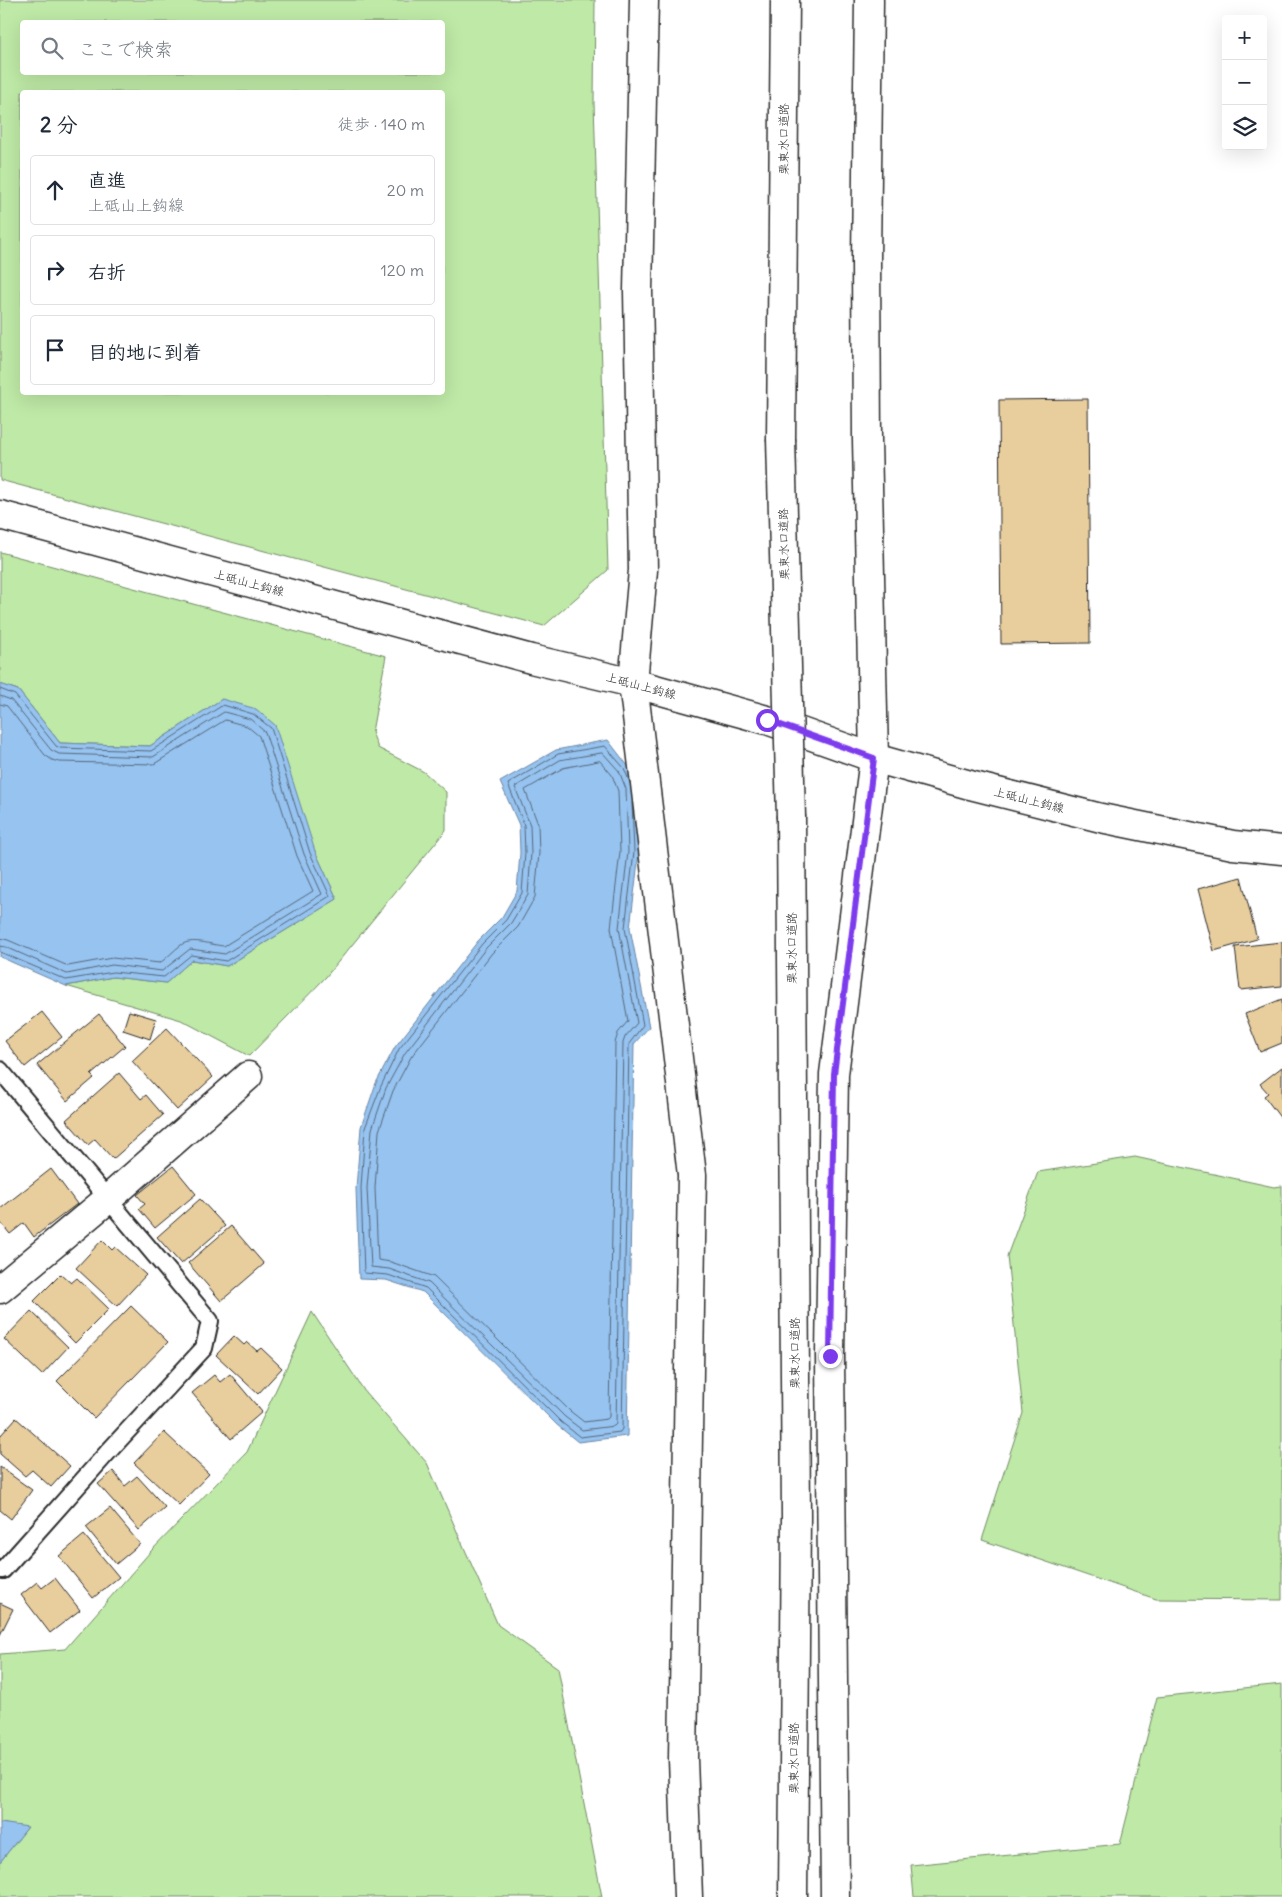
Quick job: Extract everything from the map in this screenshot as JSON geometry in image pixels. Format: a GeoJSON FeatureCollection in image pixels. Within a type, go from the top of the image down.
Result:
{"type":"FeatureCollection","features":[{"type":"Feature","properties":{"kind":"main road","name":"栗東水口道路"},"geometry":{"type":"LineString","coordinates":[[785,0],[781,439],[791,818],[796,1516],[794,1897]]}},
{"type":"Feature","properties":{"kind":"main road"},"geometry":{"type":"LineString","coordinates":[[835,1897],[830,1356],[834,1074],[874,758],[867,440],[866,260],[869,0]]}},
{"type":"Feature","properties":{"kind":"main road"},"geometry":{"type":"LineString","coordinates":[[643,4],[638,291],[643,570],[633,683],[692,1176],[682,1759],[688,1897]]}},
{"type":"Feature","properties":{"kind":"main road","name":"上砥山上鈎線"},"geometry":{"type":"LineString","coordinates":[[0,515],[531,659],[633,683],[767,720],[874,758],[970,785],[1101,818],[1234,845],[1282,850]]}},
{"type":"Feature","properties":{"kind":"main road"},"geometry":{"type":"LineString","coordinates":[[0,1289],[108,1199],[248,1076]]}},
{"type":"Feature","properties":{"kind":"lane"},"geometry":{"type":"LineString","coordinates":[[0,1070],[210,1321],[204,1348],[3,1570],[0,1570]]}},
{"type":"Feature","properties":{"kind":"green space"},"geometry":{"type":"Polygon","coordinates":[[[0,0],[595,0],[594,102],[608,570],[544,626],[0,480],[0,0]]]}},
{"type":"Feature","properties":{"kind":"green space"},"geometry":{"type":"Polygon","coordinates":[[[0,552],[386,656],[372,732],[378,748],[424,772],[446,792],[446,830],[325,978],[249,1056],[181,1020],[66,986],[113,977],[166,983],[192,960],[227,966],[337,899],[315,851],[222,699],[150,746],[60,743],[18,690],[0,684],[0,552]]]}},
{"type":"Feature","properties":{"kind":"green space"},"geometry":{"type":"Polygon","coordinates":[[[1135,1157],[1274,1187],[1282,1186],[1282,1600],[1156,1599],[982,1540],[1023,1413],[1007,1256],[1038,1172],[1135,1157]]]}},
{"type":"Feature","properties":{"kind":"green space"},"geometry":{"type":"Polygon","coordinates":[[[312,1312],[365,1392],[427,1463],[498,1625],[558,1668],[602,1897],[0,1897],[0,1862],[27,1828],[0,1823],[0,1654],[65,1649],[151,1551],[247,1452],[312,1312]]]}},
{"type":"Feature","properties":{"kind":"green space"},"geometry":{"type":"Polygon","coordinates":[[[1282,1684],[1282,1897],[914,1897],[911,1865],[1120,1844],[1157,1697],[1282,1684]]]}},
{"type":"Feature","properties":{"kind":"water"},"geometry":{"type":"Polygon","coordinates":[[[0,684],[18,690],[60,743],[150,746],[222,699],[256,709],[275,725],[315,851],[337,899],[227,966],[192,960],[166,983],[113,977],[66,986],[0,957],[0,684]]]}},
{"type":"Feature","properties":{"kind":"water"},"geometry":{"type":"Polygon","coordinates":[[[608,740],[628,766],[637,787],[639,853],[630,928],[649,1027],[634,1044],[627,1436],[578,1442],[557,1425],[423,1292],[386,1280],[359,1279],[356,1188],[361,1127],[376,1083],[395,1047],[478,941],[502,917],[517,891],[520,853],[519,825],[500,782],[556,750],[608,740]]]}},
{"type":"Feature","properties":{"kind":"water"},"geometry":{"type":"Polygon","coordinates":[[[0,1823],[28,1827],[0,1862],[0,1823]]]}},
{"type":"Feature","properties":{"kind":"building"},"geometry":{"type":"Polygon","coordinates":[[[1088,399],[1090,643],[1001,644],[999,400],[1088,399]]]}},
{"type":"Feature","properties":{"kind":"building"},"geometry":{"type":"Polygon","coordinates":[[[1241,877],[1257,939],[1214,951],[1198,889],[1241,877]]]}},
{"type":"Feature","properties":{"kind":"building"},"geometry":{"type":"Polygon","coordinates":[[[1282,942],[1282,986],[1240,990],[1235,947],[1282,942]]]}},
{"type":"Feature","properties":{"kind":"building"},"geometry":{"type":"Polygon","coordinates":[[[1282,999],[1282,1043],[1260,1052],[1245,1014],[1282,999]]]}},
{"type":"Feature","properties":{"kind":"building"},"geometry":{"type":"Polygon","coordinates":[[[129,1011],[156,1019],[150,1039],[123,1030],[129,1011]]]}},
{"type":"Feature","properties":{"kind":"building"},"geometry":{"type":"Polygon","coordinates":[[[42,1012],[62,1037],[25,1067],[5,1041],[42,1012]]]}},
{"type":"Feature","properties":{"kind":"building"},"geometry":{"type":"Polygon","coordinates":[[[99,1014],[125,1046],[91,1075],[94,1078],[67,1101],[37,1065],[99,1014]]]}},
{"type":"Feature","properties":{"kind":"building"},"geometry":{"type":"Polygon","coordinates":[[[167,1028],[213,1077],[177,1110],[132,1061],[167,1028]]]}},
{"type":"Feature","properties":{"kind":"building"},"geometry":{"type":"Polygon","coordinates":[[[1282,1067],[1282,1120],[1264,1096],[1268,1093],[1260,1084],[1282,1067]]]}},
{"type":"Feature","properties":{"kind":"building"},"geometry":{"type":"Polygon","coordinates":[[[119,1073],[141,1099],[146,1095],[163,1115],[113,1159],[95,1139],[88,1145],[66,1120],[119,1073]]]}},
{"type":"Feature","properties":{"kind":"building"},"geometry":{"type":"Polygon","coordinates":[[[173,1166],[196,1194],[155,1228],[139,1209],[145,1204],[137,1195],[173,1166]]]}},
{"type":"Feature","properties":{"kind":"building"},"geometry":{"type":"Polygon","coordinates":[[[51,1169],[77,1204],[34,1237],[24,1223],[10,1234],[0,1222],[0,1209],[51,1169]]]}},
{"type":"Feature","properties":{"kind":"building"},"geometry":{"type":"Polygon","coordinates":[[[200,1199],[225,1226],[181,1264],[157,1237],[200,1199]]]}},
{"type":"Feature","properties":{"kind":"building"},"geometry":{"type":"Polygon","coordinates":[[[231,1226],[264,1264],[221,1301],[188,1263],[231,1226]]]}},
{"type":"Feature","properties":{"kind":"building"},"geometry":{"type":"Polygon","coordinates":[[[102,1240],[112,1250],[115,1247],[146,1275],[117,1306],[76,1268],[102,1240]]]}},
{"type":"Feature","properties":{"kind":"building"},"geometry":{"type":"Polygon","coordinates":[[[61,1274],[71,1283],[77,1278],[109,1309],[75,1343],[34,1301],[61,1274]]]}},
{"type":"Feature","properties":{"kind":"building"},"geometry":{"type":"Polygon","coordinates":[[[131,1306],[168,1342],[94,1418],[57,1381],[131,1306]]]}},
{"type":"Feature","properties":{"kind":"building"},"geometry":{"type":"Polygon","coordinates":[[[31,1311],[68,1347],[42,1375],[4,1339],[31,1311]]]}},
{"type":"Feature","properties":{"kind":"building"},"geometry":{"type":"Polygon","coordinates":[[[234,1336],[244,1345],[247,1342],[257,1351],[261,1348],[282,1368],[258,1394],[216,1355],[234,1336]]]}},
{"type":"Feature","properties":{"kind":"building"},"geometry":{"type":"Polygon","coordinates":[[[230,1374],[262,1412],[231,1439],[192,1393],[214,1375],[220,1382],[230,1374]]]}},
{"type":"Feature","properties":{"kind":"building"},"geometry":{"type":"Polygon","coordinates":[[[16,1418],[70,1466],[51,1487],[32,1470],[25,1476],[0,1454],[0,1436],[16,1418]]]}},
{"type":"Feature","properties":{"kind":"building"},"geometry":{"type":"Polygon","coordinates":[[[164,1432],[209,1474],[179,1505],[134,1463],[164,1432]]]}},
{"type":"Feature","properties":{"kind":"building"},"geometry":{"type":"Polygon","coordinates":[[[0,1467],[32,1490],[11,1519],[0,1510],[0,1467]]]}},
{"type":"Feature","properties":{"kind":"building"},"geometry":{"type":"Polygon","coordinates":[[[113,1471],[125,1486],[137,1476],[165,1507],[139,1530],[98,1484],[113,1471]]]}},
{"type":"Feature","properties":{"kind":"building"},"geometry":{"type":"Polygon","coordinates":[[[110,1508],[140,1544],[116,1564],[86,1527],[110,1508]]]}},
{"type":"Feature","properties":{"kind":"building"},"geometry":{"type":"Polygon","coordinates":[[[84,1535],[119,1577],[93,1598],[59,1556],[84,1535]]]}},
{"type":"Feature","properties":{"kind":"building"},"geometry":{"type":"Polygon","coordinates":[[[55,1578],[80,1610],[50,1633],[21,1595],[37,1582],[42,1588],[55,1578]]]}},
{"type":"Feature","properties":{"kind":"building"},"geometry":{"type":"Polygon","coordinates":[[[0,1603],[13,1609],[0,1635],[0,1603]]]}},
{"type":"Feature","properties":{"kind":"route"},"geometry":{"type":"LineString","coordinates":[[767,720],[874,758],[834,1074],[830,1356]]}}]}
